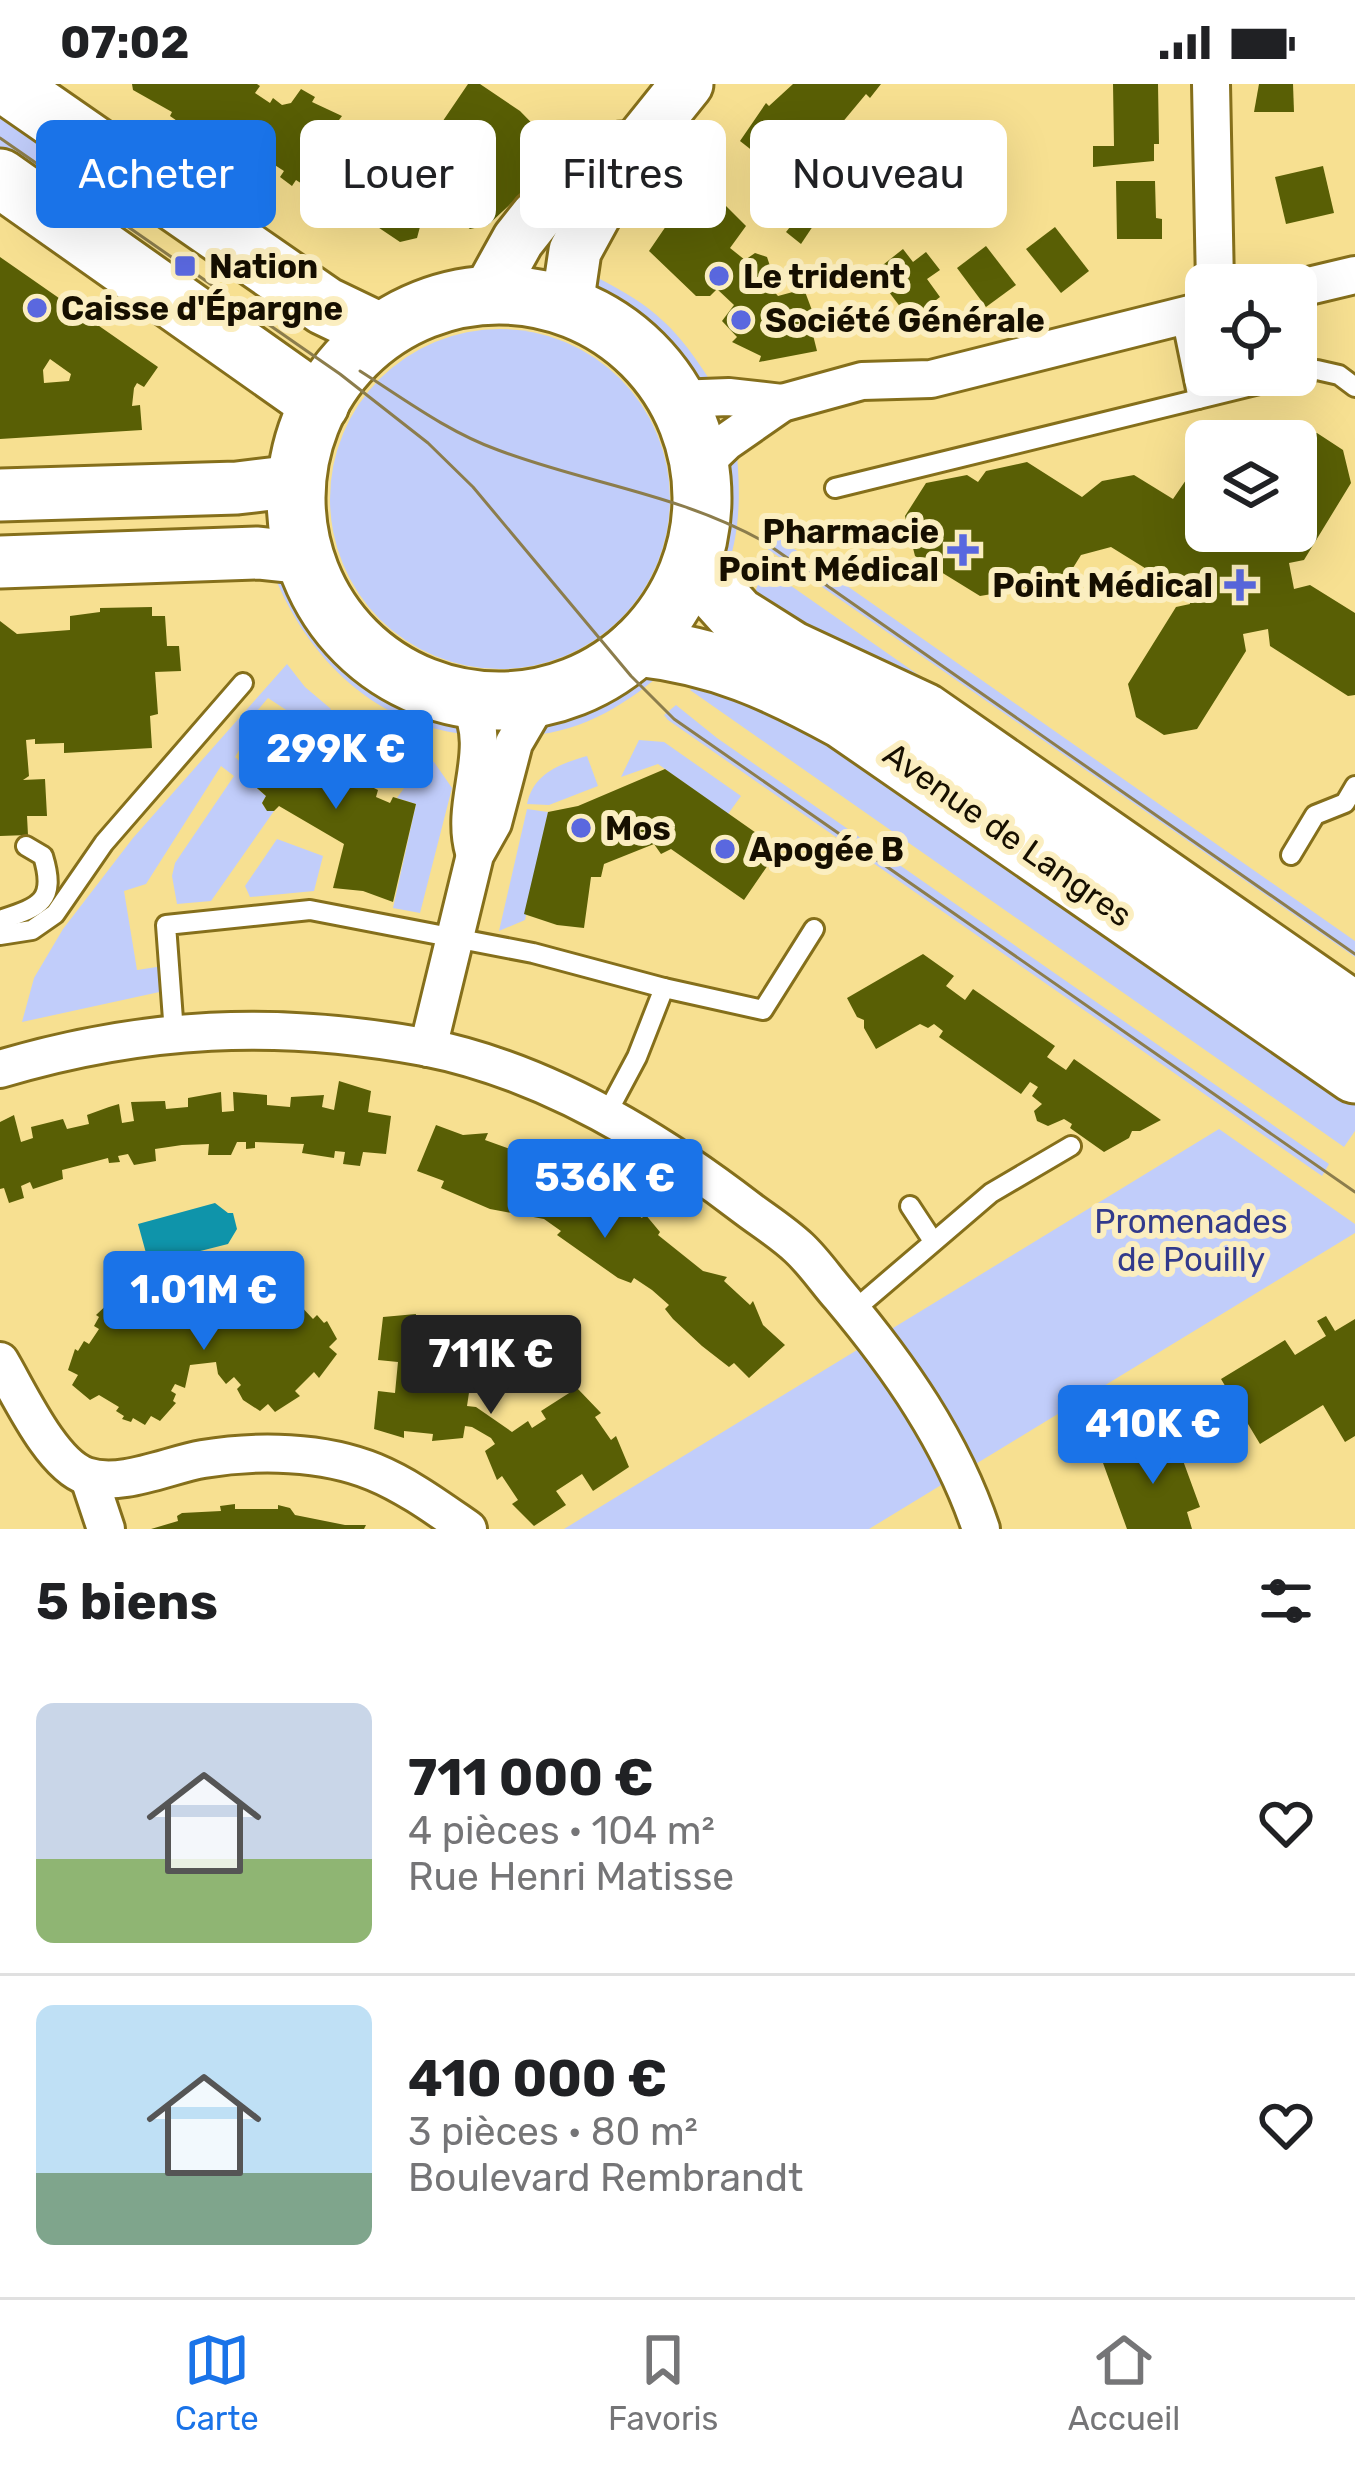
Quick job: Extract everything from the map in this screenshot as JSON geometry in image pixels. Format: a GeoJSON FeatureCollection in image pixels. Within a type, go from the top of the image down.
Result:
{"type":"FeatureCollection","features":[{"type":"Feature","properties":{"kind":"main road"},"geometry":{"type":"LineString","coordinates":[[5,84],[325,306],[377,331]]}},
{"type":"Feature","properties":{"kind":"main road"},"geometry":{"type":"LineString","coordinates":[[487,296],[537,216],[673,101]]}},
{"type":"Feature","properties":{"kind":"main road"},"geometry":{"type":"LineString","coordinates":[[567,305],[575,251],[622,165],[673,101]]}},
{"type":"Feature","properties":{"kind":"main road"},"geometry":{"type":"LineString","coordinates":[[0,178],[320,404]]}},
{"type":"Feature","properties":{"kind":"main road"},"geometry":{"type":"LineString","coordinates":[[466,296],[487,296],[567,305],[609,329],[652,364],[676,399],[700,467],[703,510],[692,566],[665,616],[637,647],[588,682],[541,698],[503,703],[468,701],[419,684],[370,654],[338,624],[305,558],[295,481],[320,404],[377,331],[422,308],[466,296]]}},
{"type":"Feature","properties":{"kind":"main road"},"geometry":{"type":"LineString","coordinates":[[0,495],[237,488],[295,481]]}},
{"type":"Feature","properties":{"kind":"main road"},"geometry":{"type":"LineString","coordinates":[[0,562],[258,554],[305,558]]}},
{"type":"Feature","properties":{"kind":"main road","name":"Avenue de Langres"},"geometry":{"type":"LineString","coordinates":[[692,566],[737,616],[791,650],[924,712],[1355,1012]]}},
{"type":"Feature","properties":{"kind":"main road","name":"Avenue de Langres"},"geometry":{"type":"LineString","coordinates":[[637,647],[710,659],[778,685],[844,720],[1355,1074]]}},
{"type":"Feature","properties":{"kind":"street"},"geometry":{"type":"LineString","coordinates":[[1211,84],[1215,264]]}},
{"type":"Feature","properties":{"kind":"street"},"geometry":{"type":"LineString","coordinates":[[1317,284],[1355,275]]}},
{"type":"Feature","properties":{"kind":"street"},"geometry":{"type":"LineString","coordinates":[[700,467],[726,442],[782,403],[862,380],[931,379],[1185,315]]}},
{"type":"Feature","properties":{"kind":"street"},"geometry":{"type":"LineString","coordinates":[[676,399],[729,397],[782,403]]}},
{"type":"Feature","properties":{"kind":"street"},"geometry":{"type":"LineString","coordinates":[[428,1048],[475,855],[493,823],[514,743],[541,698]]}},
{"type":"Feature","properties":{"kind":"street"},"geometry":{"type":"LineString","coordinates":[[468,701],[478,720],[481,741],[467,827],[475,855]]}},
{"type":"Feature","properties":{"kind":"street"},"geometry":{"type":"LineString","coordinates":[[0,1069],[74,1050],[174,1033],[213,1029],[316,1033],[428,1048],[548,1088],[606,1115],[663,1148],[798,1247],[892,1359],[920,1402],[946,1448],[980,1529]]}},
{"type":"Feature","properties":{"kind":"street"},"geometry":{"type":"LineString","coordinates":[[0,1361],[60,1460],[89,1478],[118,1478],[205,1459],[267,1453],[326,1460],[374,1472],[468,1529]]}},
{"type":"Feature","properties":{"kind":"street"},"geometry":{"type":"LineString","coordinates":[[89,1478],[106,1529]]}},
{"type":"Feature","properties":{"kind":"lane"},"geometry":{"type":"LineString","coordinates":[[835,488],[1317,370],[1339,375],[1355,387]]}},
{"type":"Feature","properties":{"kind":"lane"},"geometry":{"type":"LineString","coordinates":[[0,935],[32,930],[55,914],[104,843],[243,683]]}},
{"type":"Feature","properties":{"kind":"lane"},"geometry":{"type":"LineString","coordinates":[[1292,855],[1315,815],[1345,803],[1355,786]]}},
{"type":"Feature","properties":{"kind":"lane"},"geometry":{"type":"LineString","coordinates":[[0,920],[34,909],[46,896],[49,877],[44,856],[26,846]]}},
{"type":"Feature","properties":{"kind":"lane"},"geometry":{"type":"LineString","coordinates":[[174,1033],[166,925],[310,910],[403,931],[454,936],[763,1010],[814,929]]}},
{"type":"Feature","properties":{"kind":"lane"},"geometry":{"type":"LineString","coordinates":[[606,1115],[637,1057],[664,988]]}},
{"type":"Feature","properties":{"kind":"lane"},"geometry":{"type":"LineString","coordinates":[[853,1311],[992,1193],[1071,1146]]}},
{"type":"Feature","properties":{"kind":"lane"},"geometry":{"type":"LineString","coordinates":[[910,1206],[933,1241]]}},
{"type":"Feature","properties":{"kind":"green space"},"geometry":{"type":"Polygon","coordinates":[[[0,92],[40,120],[36,120],[36,191],[0,166],[0,92]]]}},
{"type":"Feature","properties":{"kind":"green space"},"geometry":{"type":"Polygon","coordinates":[[[596,277],[663,321],[713,385],[686,388],[622,324],[596,277]]]}},
{"type":"Feature","properties":{"kind":"green space"},"geometry":{"type":"Polygon","coordinates":[[[500,329],[565,342],[595,357],[620,379],[642,404],[657,434],[670,499],[657,564],[642,594],[620,619],[595,641],[565,656],[500,669],[435,656],[405,641],[380,619],[358,594],[343,564],[330,499],[343,434],[358,404],[380,379],[405,357],[435,342],[500,329]]]}},
{"type":"Feature","properties":{"kind":"green space"},"geometry":{"type":"Polygon","coordinates":[[[736,445],[738,514],[723,581],[709,547],[717,480],[736,445]]]}},
{"type":"Feature","properties":{"kind":"green space"},"geometry":{"type":"Polygon","coordinates":[[[770,532],[1355,941],[1355,957],[766,548],[770,532]]]}},
{"type":"Feature","properties":{"kind":"green space"},"geometry":{"type":"Polygon","coordinates":[[[271,567],[306,586],[331,629],[383,673],[447,707],[460,720],[465,734],[399,716],[344,678],[301,627],[271,567]]]}},
{"type":"Feature","properties":{"kind":"green space"},"geometry":{"type":"Polygon","coordinates":[[[764,567],[1355,980],[749,609],[764,567]]]}},
{"type":"Feature","properties":{"kind":"green space"},"geometry":{"type":"Polygon","coordinates":[[[287,664],[331,709],[315,729],[268,698],[240,731],[241,747],[235,757],[246,767],[241,775],[266,796],[262,803],[266,810],[274,811],[211,901],[177,904],[172,876],[175,863],[234,776],[221,766],[146,884],[124,891],[137,970],[163,966],[164,991],[22,1022],[34,978],[63,929],[133,838],[287,664]]]}},
{"type":"Feature","properties":{"kind":"green space"},"geometry":{"type":"Polygon","coordinates":[[[635,667],[668,668],[605,713],[569,728],[531,735],[549,709],[635,667]]]}},
{"type":"Feature","properties":{"kind":"green space"},"geometry":{"type":"Polygon","coordinates":[[[696,686],[763,690],[1355,1086],[1355,1131],[1344,1147],[690,690],[696,686]]]}},
{"type":"Feature","properties":{"kind":"green space"},"geometry":{"type":"Polygon","coordinates":[[[676,705],[1329,1164],[1322,1176],[668,720],[664,715],[676,705]]]}},
{"type":"Feature","properties":{"kind":"green space"},"geometry":{"type":"Polygon","coordinates":[[[341,718],[412,753],[390,786],[326,739],[341,718]]]}},
{"type":"Feature","properties":{"kind":"green space"},"geometry":{"type":"Polygon","coordinates":[[[639,740],[664,742],[741,796],[728,814],[658,764],[621,777],[639,740]]]}},
{"type":"Feature","properties":{"kind":"green space"},"geometry":{"type":"Polygon","coordinates":[[[587,756],[598,786],[549,805],[527,804],[541,778],[587,756]]]}},
{"type":"Feature","properties":{"kind":"green space"},"geometry":{"type":"Polygon","coordinates":[[[425,759],[434,762],[452,788],[420,913],[393,908],[416,804],[397,798],[425,759]]]}},
{"type":"Feature","properties":{"kind":"green space"},"geometry":{"type":"Polygon","coordinates":[[[527,809],[548,812],[525,920],[499,931],[527,809]]]}},
{"type":"Feature","properties":{"kind":"green space"},"geometry":{"type":"Polygon","coordinates":[[[277,839],[323,856],[314,891],[250,897],[245,886],[277,839]]]}},
{"type":"Feature","properties":{"kind":"green space","name":"Promenades de Pouilly"},"geometry":{"type":"Polygon","coordinates":[[[1219,1129],[1355,1224],[1355,1233],[869,1529],[564,1529],[1219,1129]]]}},
{"type":"Feature","properties":{"kind":"shaded area"},"geometry":{"type":"Polygon","coordinates":[[[215,1203],[233,1213],[237,1229],[228,1244],[149,1264],[138,1224],[215,1203]]]}},
{"type":"Feature","properties":{"kind":"building"},"geometry":{"type":"Polygon","coordinates":[[[132,84],[257,84],[255,93],[282,105],[291,103],[301,89],[315,97],[312,102],[342,116],[339,120],[300,120],[300,183],[296,180],[292,186],[280,177],[284,171],[276,166],[276,120],[176,120],[172,112],[133,90],[132,84]]]}},
{"type":"Feature","properties":{"kind":"building"},"geometry":{"type":"Polygon","coordinates":[[[468,84],[480,84],[529,120],[520,120],[520,195],[496,218],[496,120],[444,120],[468,84]]]}},
{"type":"Feature","properties":{"kind":"building"},"geometry":{"type":"Polygon","coordinates":[[[793,84],[881,84],[844,120],[754,120],[766,103],[769,106],[793,84]]]}},
{"type":"Feature","properties":{"kind":"building"},"geometry":{"type":"Polygon","coordinates":[[[1113,84],[1158,84],[1159,144],[1154,144],[1154,161],[1093,167],[1093,146],[1114,146],[1113,84]]]}},
{"type":"Feature","properties":{"kind":"building"},"geometry":{"type":"Polygon","coordinates":[[[1259,84],[1293,84],[1294,112],[1254,112],[1259,84]]]}},
{"type":"Feature","properties":{"kind":"building"},"geometry":{"type":"Polygon","coordinates":[[[750,126],[750,149],[740,141],[750,126]]]}},
{"type":"Feature","properties":{"kind":"building"},"geometry":{"type":"Polygon","coordinates":[[[1323,166],[1334,213],[1286,224],[1275,177],[1323,166]]]}},
{"type":"Feature","properties":{"kind":"building"},"geometry":{"type":"Polygon","coordinates":[[[1116,181],[1155,181],[1162,239],[1117,239],[1116,181]]]}},
{"type":"Feature","properties":{"kind":"building","name":"Le trident"},"geometry":{"type":"Polygon","coordinates":[[[726,206],[746,226],[730,248],[745,260],[755,253],[767,257],[771,269],[763,279],[778,296],[804,289],[816,321],[811,327],[817,351],[759,362],[761,356],[732,342],[737,337],[722,321],[734,305],[717,289],[710,296],[696,296],[649,251],[665,228],[726,228],[726,206]]]}},
{"type":"Feature","properties":{"kind":"building"},"geometry":{"type":"Polygon","coordinates":[[[1055,227],[1089,271],[1061,293],[1026,249],[1055,227]]]}},
{"type":"Feature","properties":{"kind":"building"},"geometry":{"type":"Polygon","coordinates":[[[379,228],[420,228],[417,238],[400,242],[379,228]]]}},
{"type":"Feature","properties":{"kind":"building"},"geometry":{"type":"Polygon","coordinates":[[[789,228],[812,228],[801,244],[786,232],[789,228]]]}},
{"type":"Feature","properties":{"kind":"building"},"geometry":{"type":"Polygon","coordinates":[[[986,246],[1016,285],[986,307],[957,268],[986,246]]]}},
{"type":"Feature","properties":{"kind":"building"},"geometry":{"type":"Polygon","coordinates":[[[903,249],[913,262],[926,252],[940,270],[927,279],[940,297],[910,320],[874,272],[903,249]]]}},
{"type":"Feature","properties":{"kind":"building","name":"Caisse d'Épargne"},"geometry":{"type":"Polygon","coordinates":[[[0,257],[158,367],[144,387],[137,383],[134,388],[132,406],[140,405],[142,430],[0,439],[0,257]],[[50,359],[43,370],[44,383],[69,381],[71,374],[50,359]]]}},
{"type":"Feature","properties":{"kind":"building","name":"Point Médical"},"geometry":{"type":"Polygon","coordinates":[[[1317,433],[1343,450],[1351,483],[1317,539],[1317,433]]]}},
{"type":"Feature","properties":{"kind":"building","name":"Point Médical"},"geometry":{"type":"Polygon","coordinates":[[[1027,462],[1082,497],[1102,481],[1134,475],[1173,499],[1185,481],[1185,552],[1309,552],[1304,560],[1289,563],[1294,589],[1310,585],[1355,613],[1355,695],[1348,696],[1270,646],[1268,629],[1243,634],[1246,651],[1197,729],[1164,735],[1136,717],[1128,684],[1176,607],[1190,604],[1186,580],[1169,583],[1111,547],[1081,555],[1063,584],[1032,592],[1013,579],[992,594],[980,596],[915,556],[905,516],[926,483],[967,475],[978,482],[986,471],[1027,462]]]}},
{"type":"Feature","properties":{"kind":"building"},"geometry":{"type":"Polygon","coordinates":[[[152,607],[152,616],[165,616],[167,646],[179,646],[181,671],[155,672],[158,714],[150,716],[152,748],[64,753],[64,743],[26,740],[29,776],[23,780],[45,779],[47,816],[27,816],[28,835],[0,836],[0,621],[17,634],[70,630],[70,616],[100,612],[100,608],[152,607]]]}},
{"type":"Feature","properties":{"kind":"building"},"geometry":{"type":"Polygon","coordinates":[[[277,723],[337,770],[378,790],[376,797],[416,804],[393,902],[363,891],[333,888],[344,844],[279,806],[267,811],[262,803],[266,796],[241,774],[261,752],[277,723]]]}},
{"type":"Feature","properties":{"kind":"building","name":"Apogée B"},"geometry":{"type":"Polygon","coordinates":[[[665,769],[779,849],[744,900],[671,849],[661,854],[654,844],[604,864],[601,877],[591,877],[584,928],[524,914],[548,812],[578,806],[665,769]]]}},
{"type":"Feature","properties":{"kind":"building"},"geometry":{"type":"Polygon","coordinates":[[[923,954],[954,976],[946,986],[965,1000],[973,989],[1055,1046],[1047,1057],[1066,1070],[1074,1059],[1161,1120],[1132,1131],[1129,1138],[1104,1152],[1064,1119],[1048,1126],[1037,1121],[1034,1111],[1042,1104],[1032,1096],[1038,1087],[1030,1082],[1021,1094],[939,1037],[943,1031],[934,1024],[928,1028],[920,1024],[876,1049],[864,1020],[857,1017],[847,998],[923,954]]]}},
{"type":"Feature","properties":{"kind":"building"},"geometry":{"type":"Polygon","coordinates":[[[339,1081],[371,1091],[368,1112],[391,1116],[386,1154],[363,1152],[360,1166],[343,1164],[345,1152],[335,1151],[334,1158],[302,1153],[304,1144],[255,1142],[255,1148],[246,1149],[246,1142],[237,1142],[231,1155],[208,1155],[209,1144],[182,1145],[155,1149],[156,1161],[134,1165],[128,1154],[118,1156],[120,1162],[109,1163],[108,1158],[62,1170],[63,1179],[33,1189],[30,1182],[21,1186],[24,1198],[9,1203],[4,1188],[0,1189],[0,1122],[14,1115],[21,1142],[33,1138],[31,1127],[63,1119],[67,1129],[89,1124],[87,1115],[119,1104],[122,1123],[134,1121],[131,1102],[165,1101],[166,1109],[188,1107],[188,1098],[221,1092],[222,1112],[234,1111],[233,1092],[267,1095],[267,1105],[290,1107],[291,1097],[324,1095],[322,1107],[334,1110],[339,1081]]]}},
{"type":"Feature","properties":{"kind":"building"},"geometry":{"type":"Polygon","coordinates":[[[436,1125],[463,1135],[488,1133],[485,1140],[518,1152],[520,1147],[537,1166],[591,1192],[616,1195],[613,1199],[642,1218],[645,1214],[658,1235],[703,1271],[727,1277],[724,1281],[750,1305],[753,1301],[763,1325],[785,1345],[749,1378],[734,1363],[729,1367],[702,1346],[673,1319],[665,1309],[669,1305],[652,1290],[634,1278],[631,1283],[618,1278],[557,1235],[561,1231],[544,1219],[490,1209],[441,1188],[444,1181],[417,1171],[436,1125]]]}},
{"type":"Feature","properties":{"kind":"building"},"geometry":{"type":"Polygon","coordinates":[[[266,1277],[273,1285],[281,1278],[300,1291],[297,1302],[313,1319],[317,1315],[327,1321],[337,1339],[329,1347],[337,1354],[319,1378],[314,1372],[295,1391],[300,1396],[275,1412],[268,1404],[260,1411],[243,1400],[237,1389],[241,1385],[234,1377],[226,1384],[216,1362],[190,1365],[185,1388],[175,1384],[171,1391],[176,1403],[160,1421],[151,1416],[145,1425],[133,1418],[131,1422],[122,1419],[116,1411],[119,1407],[99,1395],[90,1400],[72,1385],[78,1375],[68,1370],[75,1349],[84,1341],[89,1344],[99,1329],[94,1326],[96,1315],[113,1299],[122,1305],[128,1295],[151,1311],[149,1315],[174,1329],[213,1328],[212,1324],[225,1323],[246,1304],[242,1300],[248,1289],[266,1277]]]}},
{"type":"Feature","properties":{"kind":"building"},"geometry":{"type":"Polygon","coordinates":[[[416,1314],[415,1322],[443,1324],[444,1317],[476,1327],[473,1370],[463,1369],[462,1385],[470,1386],[467,1406],[476,1407],[512,1432],[528,1421],[532,1428],[546,1419],[541,1411],[577,1388],[601,1413],[595,1417],[611,1440],[616,1436],[629,1467],[593,1491],[582,1474],[556,1491],[566,1505],[534,1526],[512,1504],[518,1500],[502,1476],[497,1480],[485,1451],[495,1444],[491,1438],[465,1426],[463,1438],[432,1441],[433,1434],[404,1431],[404,1438],[374,1429],[378,1391],[395,1393],[398,1362],[378,1360],[383,1317],[416,1314]]]}},
{"type":"Feature","properties":{"kind":"building"},"geometry":{"type":"Polygon","coordinates":[[[1326,1316],[1335,1331],[1355,1319],[1355,1436],[1345,1442],[1323,1405],[1260,1444],[1221,1379],[1285,1340],[1295,1355],[1326,1336],[1317,1321],[1326,1316]]]}},
{"type":"Feature","properties":{"kind":"building"},"geometry":{"type":"Polygon","coordinates":[[[1174,1436],[1200,1507],[1187,1512],[1192,1529],[1127,1529],[1103,1463],[1174,1436]]]}},
{"type":"Feature","properties":{"kind":"building"},"geometry":{"type":"Polygon","coordinates":[[[235,1504],[235,1509],[278,1509],[278,1505],[295,1515],[366,1525],[364,1529],[151,1529],[178,1521],[182,1513],[221,1511],[220,1506],[235,1504]]]}},
{"type":"Feature","properties":{"kind":"tram line"},"geometry":{"type":"LineString","coordinates":[[0,138],[340,374],[428,443],[473,487],[631,676],[674,719],[1355,1192]]}},
{"type":"Feature","properties":{"kind":"tram line"},"geometry":{"type":"LineString","coordinates":[[360,371],[480,443],[698,511],[763,541],[1355,954]]}},
{"type":"Feature","properties":{"kind":"place","name":"Nation"},"geometry":{"type":"Point","coordinates":[185,266]}},
{"type":"Feature","properties":{"kind":"place","name":"Le trident"},"geometry":{"type":"Point","coordinates":[719,276]}},
{"type":"Feature","properties":{"kind":"place","name":"Caisse d'Épargne"},"geometry":{"type":"Point","coordinates":[37,308]}},
{"type":"Feature","properties":{"kind":"place","name":"Société Générale"},"geometry":{"type":"Point","coordinates":[741,320]}},
{"type":"Feature","properties":{"kind":"place","name":"Pharmacie Point Médical"},"geometry":{"type":"Point","coordinates":[963,550]}},
{"type":"Feature","properties":{"kind":"place","name":"Point Médical"},"geometry":{"type":"Point","coordinates":[1240,585]}},
{"type":"Feature","properties":{"kind":"place","name":"Mos"},"geometry":{"type":"Point","coordinates":[581,828]}},
{"type":"Feature","properties":{"kind":"place","name":"Apogée B"},"geometry":{"type":"Point","coordinates":[725,849]}}]}
